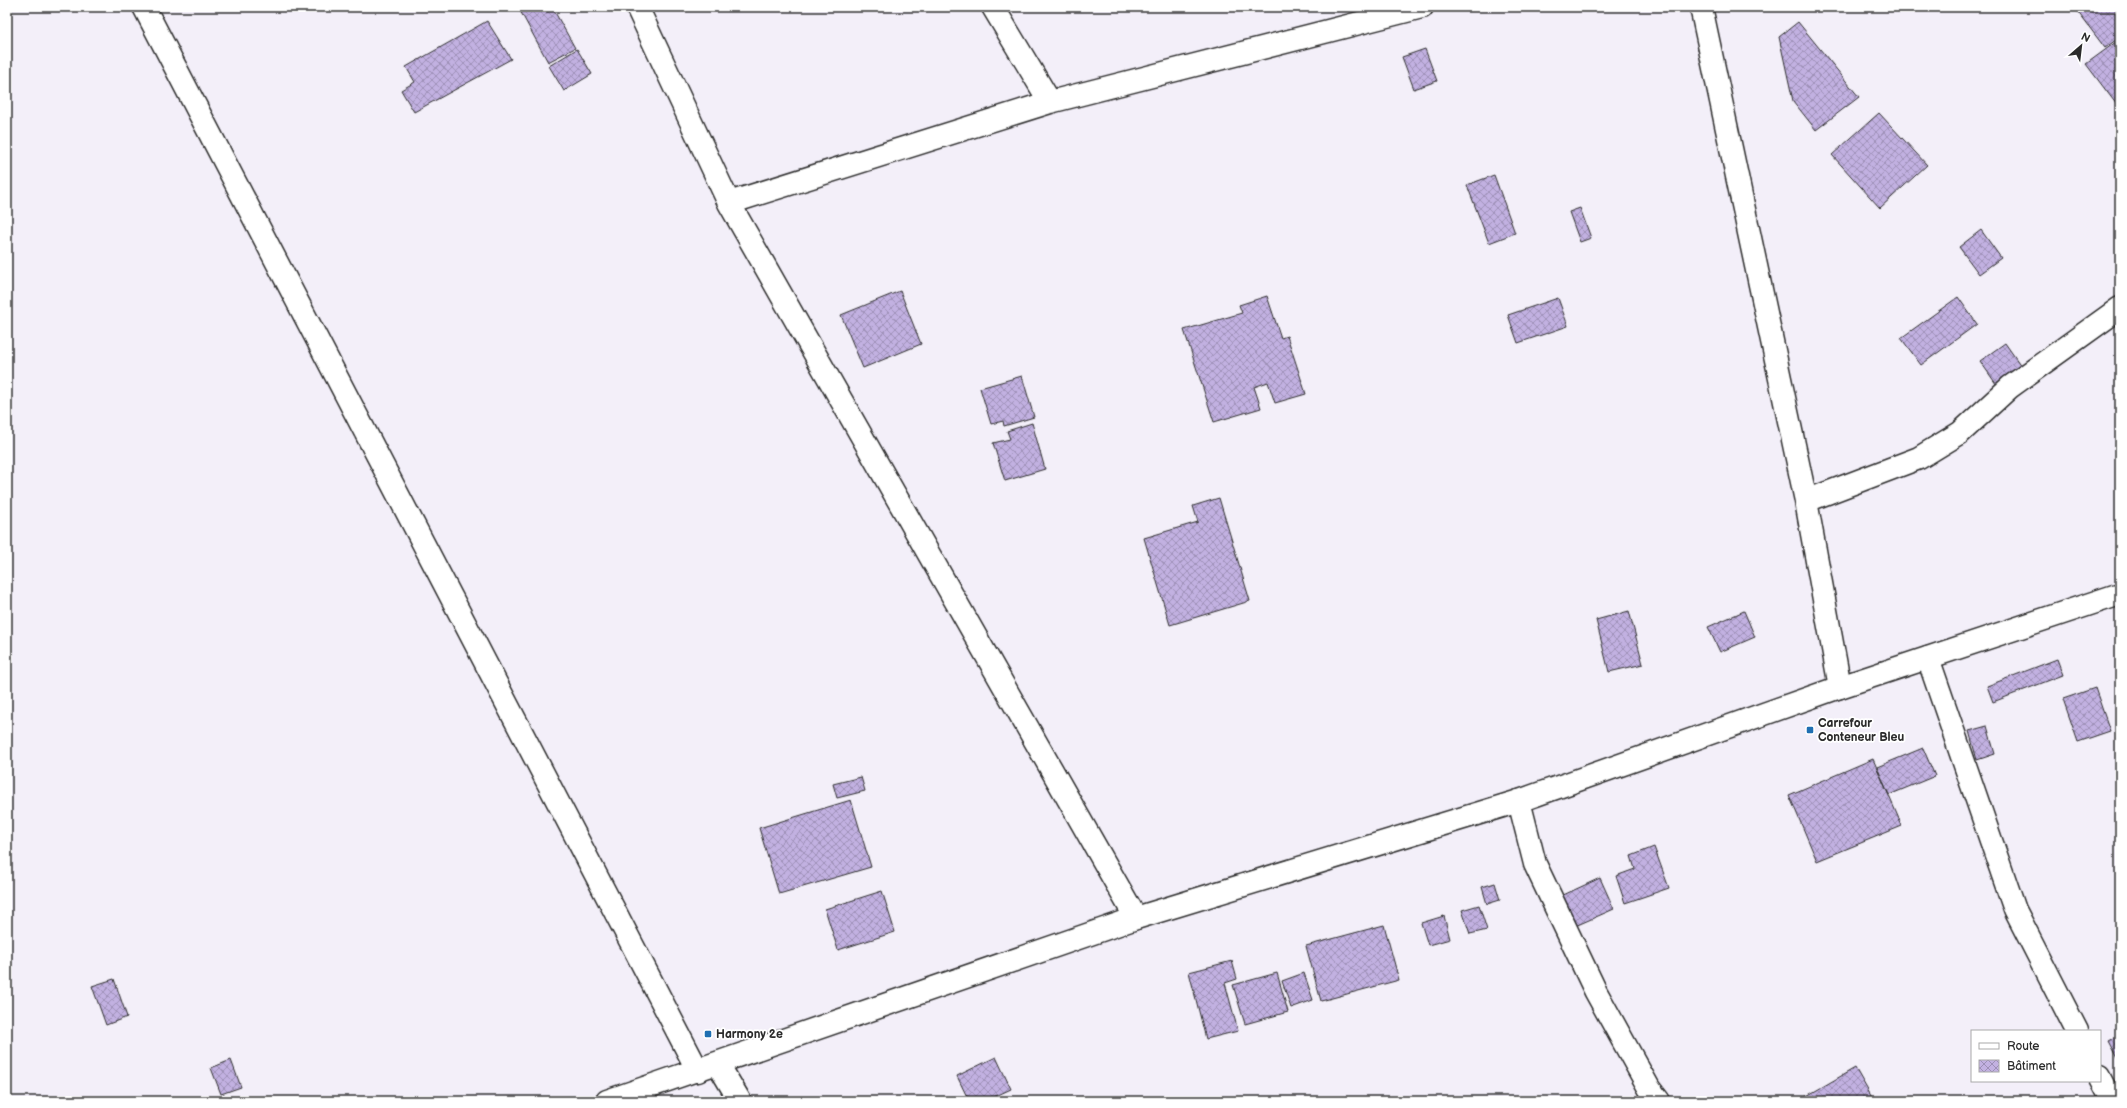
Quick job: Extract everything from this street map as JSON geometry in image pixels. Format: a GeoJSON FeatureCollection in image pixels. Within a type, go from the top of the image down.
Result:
{"type":"FeatureCollection","features":[{"type":"Feature","properties":{"kind":"street"},"geometry":{"type":"LineString","coordinates":[[144,7],[708,1067],[740,1101]]}},
{"type":"Feature","properties":{"kind":"street"},"geometry":{"type":"LineString","coordinates":[[637,7],[729,203],[1136,918]]}},
{"type":"Feature","properties":{"kind":"street"},"geometry":{"type":"LineString","coordinates":[[993,7],[1050,102]]}},
{"type":"Feature","properties":{"kind":"street"},"geometry":{"type":"LineString","coordinates":[[729,203],[1050,102],[1422,7]]}},
{"type":"Feature","properties":{"kind":"street"},"geometry":{"type":"LineString","coordinates":[[1701,7],[1806,501],[1840,688]]}},
{"type":"Feature","properties":{"kind":"street"},"geometry":{"type":"LineString","coordinates":[[1806,501],[1919,458],[1960,433],[2010,388],[2120,308]]}},
{"type":"Feature","properties":{"kind":"street"},"geometry":{"type":"LineString","coordinates":[[607,1101],[1136,918],[1519,801],[1840,688],[2120,594]]}},
{"type":"Feature","properties":{"kind":"street"},"geometry":{"type":"LineString","coordinates":[[1928,658],[2015,910],[2076,1030]]}},
{"type":"Feature","properties":{"kind":"street"},"geometry":{"type":"LineString","coordinates":[[1519,801],[1535,864],[1596,992],[1649,1088],[1658,1101]]}},
{"type":"Feature","properties":{"kind":"street"},"geometry":{"type":"LineString","coordinates":[[2101,1078],[2113,1101]]}},
{"type":"Feature","properties":{"kind":"building"},"geometry":{"type":"Polygon","coordinates":[[[518,7],[552,7],[575,48],[548,62],[518,7]]]}},
{"type":"Feature","properties":{"kind":"building"},"geometry":{"type":"Polygon","coordinates":[[[2074,7],[2120,7],[2120,37],[2105,48],[2074,7]]]}},
{"type":"Feature","properties":{"kind":"building"},"geometry":{"type":"Polygon","coordinates":[[[487,21],[511,59],[414,112],[401,90],[415,82],[406,67],[487,21]]]}},
{"type":"Feature","properties":{"kind":"building"},"geometry":{"type":"Polygon","coordinates":[[[1798,22],[1859,97],[1816,130],[1793,101],[1779,37],[1798,22]]]}},
{"type":"Feature","properties":{"kind":"building"},"geometry":{"type":"Polygon","coordinates":[[[2120,39],[2120,67],[2116,69],[2120,74],[2120,109],[2086,64],[2120,39]]]}},
{"type":"Feature","properties":{"kind":"building"},"geometry":{"type":"Polygon","coordinates":[[[577,49],[592,74],[564,91],[549,66],[577,49]]]}},
{"type":"Feature","properties":{"kind":"building"},"geometry":{"type":"Polygon","coordinates":[[[1425,49],[1437,81],[1414,89],[1402,57],[1425,49]]]}},
{"type":"Feature","properties":{"kind":"building"},"geometry":{"type":"Polygon","coordinates":[[[1879,113],[1927,165],[1880,208],[1832,155],[1879,113]]]}},
{"type":"Feature","properties":{"kind":"building"},"geometry":{"type":"Polygon","coordinates":[[[1494,175],[1515,233],[1489,243],[1467,185],[1494,175]]]}},
{"type":"Feature","properties":{"kind":"building"},"geometry":{"type":"Polygon","coordinates":[[[1580,208],[1591,238],[1580,242],[1569,212],[1580,208]]]}},
{"type":"Feature","properties":{"kind":"building"},"geometry":{"type":"Polygon","coordinates":[[[1981,230],[2001,258],[1979,274],[1959,247],[1981,230]]]}},
{"type":"Feature","properties":{"kind":"building"},"geometry":{"type":"Polygon","coordinates":[[[900,291],[921,344],[863,368],[841,315],[900,291]]]}},
{"type":"Feature","properties":{"kind":"building"},"geometry":{"type":"Polygon","coordinates":[[[1267,296],[1281,338],[1287,336],[1306,394],[1275,403],[1268,382],[1254,387],[1261,408],[1214,422],[1184,330],[1242,313],[1239,305],[1267,296]]]}},
{"type":"Feature","properties":{"kind":"building"},"geometry":{"type":"Polygon","coordinates":[[[1958,297],[1977,324],[1921,365],[1901,338],[1958,297]]]}},
{"type":"Feature","properties":{"kind":"building"},"geometry":{"type":"Polygon","coordinates":[[[1558,298],[1568,326],[1518,343],[1508,315],[1558,298]]]}},
{"type":"Feature","properties":{"kind":"building"},"geometry":{"type":"Polygon","coordinates":[[[2005,343],[2026,373],[2001,391],[1980,361],[2005,343]]]}},
{"type":"Feature","properties":{"kind":"building"},"geometry":{"type":"Polygon","coordinates":[[[1022,376],[1034,417],[1004,426],[1003,421],[991,424],[980,388],[1022,376]]]}},
{"type":"Feature","properties":{"kind":"building"},"geometry":{"type":"Polygon","coordinates":[[[1032,423],[1045,469],[1005,481],[993,443],[1010,439],[1007,431],[1032,423]]]}},
{"type":"Feature","properties":{"kind":"building"},"geometry":{"type":"Polygon","coordinates":[[[1219,498],[1250,601],[1170,625],[1144,538],[1198,522],[1193,506],[1219,498]]]}},
{"type":"Feature","properties":{"kind":"building"},"geometry":{"type":"Polygon","coordinates":[[[1629,611],[1643,664],[1609,672],[1596,620],[1629,611]]]}},
{"type":"Feature","properties":{"kind":"building"},"geometry":{"type":"Polygon","coordinates":[[[1744,611],[1755,637],[1720,652],[1708,627],[1744,611]]]}},
{"type":"Feature","properties":{"kind":"building"},"geometry":{"type":"Polygon","coordinates":[[[2057,659],[2063,675],[1993,702],[1987,686],[2057,659]]]}},
{"type":"Feature","properties":{"kind":"building"},"geometry":{"type":"Polygon","coordinates":[[[2095,688],[2110,731],[2078,742],[2063,699],[2095,688]]]}},
{"type":"Feature","properties":{"kind":"building"},"geometry":{"type":"Polygon","coordinates":[[[1987,726],[1995,754],[1977,760],[1969,731],[1987,726]]]}},
{"type":"Feature","properties":{"kind":"building"},"geometry":{"type":"Polygon","coordinates":[[[1923,748],[1935,776],[1889,795],[1877,767],[1923,748]]]}},
{"type":"Feature","properties":{"kind":"building"},"geometry":{"type":"Polygon","coordinates":[[[1873,759],[1902,826],[1817,861],[1789,795],[1873,759]]]}},
{"type":"Feature","properties":{"kind":"building"},"geometry":{"type":"Polygon","coordinates":[[[861,777],[865,791],[837,798],[833,784],[861,777]]]}},
{"type":"Feature","properties":{"kind":"building"},"geometry":{"type":"Polygon","coordinates":[[[851,800],[871,867],[779,894],[759,828],[851,800]]]}},
{"type":"Feature","properties":{"kind":"building"},"geometry":{"type":"Polygon","coordinates":[[[1654,847],[1669,888],[1625,903],[1616,876],[1635,869],[1631,856],[1654,847]]]}},
{"type":"Feature","properties":{"kind":"building"},"geometry":{"type":"Polygon","coordinates":[[[1600,878],[1614,909],[1573,927],[1559,897],[1600,878]]]}},
{"type":"Feature","properties":{"kind":"building"},"geometry":{"type":"Polygon","coordinates":[[[1495,883],[1500,900],[1487,904],[1482,887],[1495,883]]]}},
{"type":"Feature","properties":{"kind":"building"},"geometry":{"type":"Polygon","coordinates":[[[882,891],[895,932],[838,950],[825,909],[882,891]]]}},
{"type":"Feature","properties":{"kind":"building"},"geometry":{"type":"Polygon","coordinates":[[[1479,905],[1487,930],[1470,934],[1462,910],[1479,905]]]}},
{"type":"Feature","properties":{"kind":"building"},"geometry":{"type":"Polygon","coordinates":[[[1444,916],[1450,939],[1428,945],[1421,923],[1444,916]]]}},
{"type":"Feature","properties":{"kind":"building"},"geometry":{"type":"Polygon","coordinates":[[[1384,925],[1399,980],[1321,1001],[1306,946],[1384,925]]]}},
{"type":"Feature","properties":{"kind":"building"},"geometry":{"type":"Polygon","coordinates":[[[1232,961],[1237,979],[1225,983],[1238,1031],[1206,1039],[1189,972],[1232,961]]]}},
{"type":"Feature","properties":{"kind":"building"},"geometry":{"type":"Polygon","coordinates":[[[1277,973],[1288,1012],[1245,1024],[1233,985],[1277,973]]]}},
{"type":"Feature","properties":{"kind":"building"},"geometry":{"type":"Polygon","coordinates":[[[1304,973],[1313,1000],[1291,1008],[1282,981],[1304,973]]]}},
{"type":"Feature","properties":{"kind":"building"},"geometry":{"type":"Polygon","coordinates":[[[114,979],[127,1017],[106,1025],[92,986],[114,979]]]}},
{"type":"Feature","properties":{"kind":"building"},"geometry":{"type":"Polygon","coordinates":[[[2120,1035],[2120,1062],[2109,1041],[2120,1035]]]}},
{"type":"Feature","properties":{"kind":"building"},"geometry":{"type":"Polygon","coordinates":[[[996,1057],[1011,1089],[985,1101],[969,1101],[957,1076],[996,1057]]]}},
{"type":"Feature","properties":{"kind":"building"},"geometry":{"type":"Polygon","coordinates":[[[231,1060],[241,1087],[221,1094],[211,1068],[231,1060]]]}},
{"type":"Feature","properties":{"kind":"building"},"geometry":{"type":"Polygon","coordinates":[[[1855,1068],[1874,1101],[1798,1101],[1855,1068]]]}},
{"type":"Feature","properties":{"kind":"place","name":"Carrefour Conteneur Bleu"},"geometry":{"type":"Point","coordinates":[1810,730]}},
{"type":"Feature","properties":{"kind":"place","name":"Harmony 2e"},"geometry":{"type":"Point","coordinates":[708,1034]}}]}
